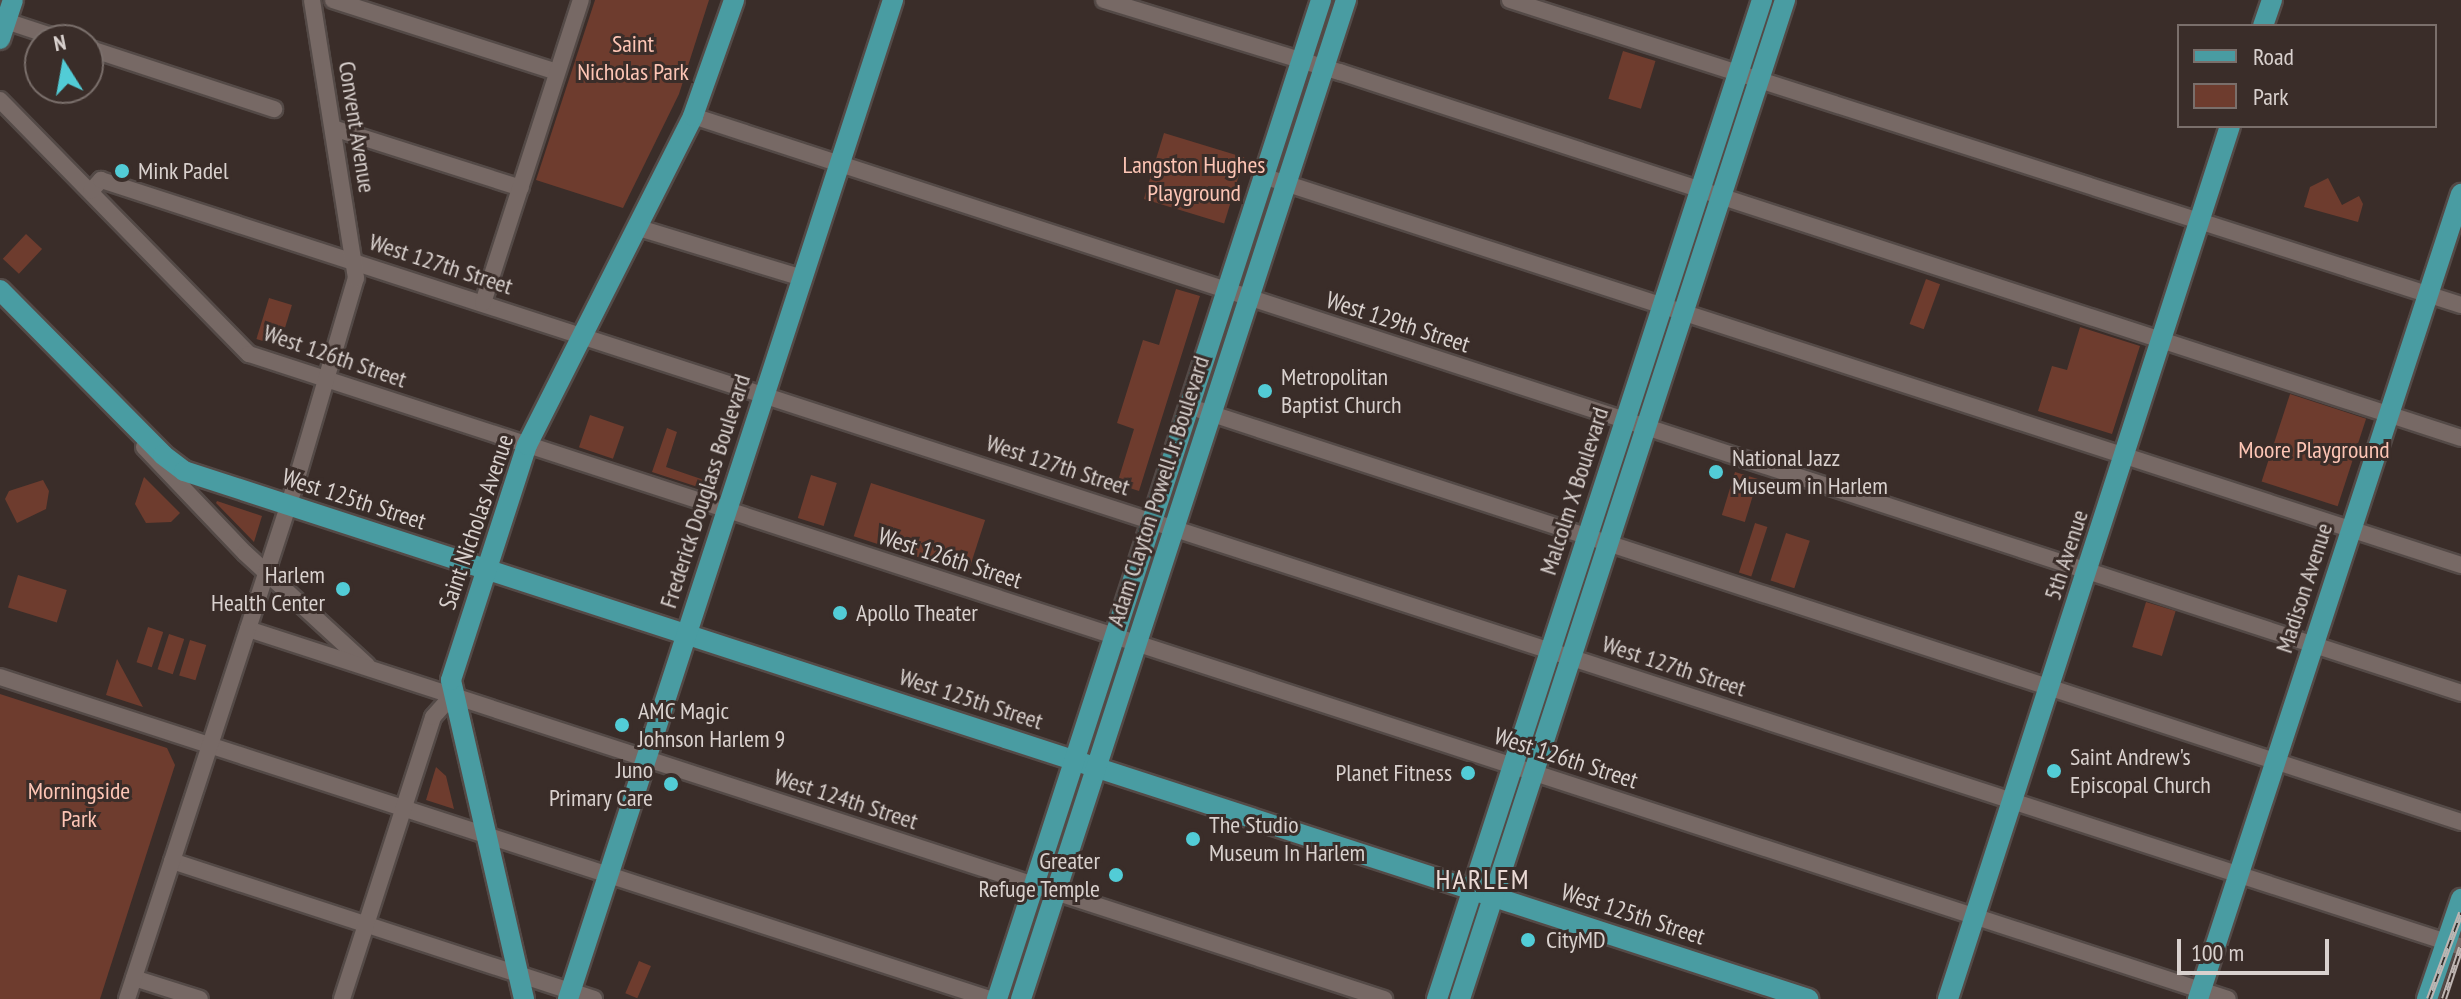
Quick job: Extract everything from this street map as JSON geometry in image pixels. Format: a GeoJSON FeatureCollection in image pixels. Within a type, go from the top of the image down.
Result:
{"type":"FeatureCollection","features":[{"type":"Feature","properties":{"kind":"main road"},"geometry":{"type":"LineString","coordinates":[[3,30],[13,0]]}},
{"type":"Feature","properties":{"kind":"main road","name":"Saint Nicholas Avenue"},"geometry":{"type":"LineString","coordinates":[[524,999],[452,696],[452,677],[527,445],[693,116],[734,0]]}},
{"type":"Feature","properties":{"kind":"main road","name":"Frederick Douglass Boulevard"},"geometry":{"type":"LineString","coordinates":[[569,995],[893,0]]}},
{"type":"Feature","properties":{"kind":"main road","name":"Adam Clayton Powell Jr. Boulevard"},"geometry":{"type":"LineString","coordinates":[[997,999],[1321,0]]}},
{"type":"Feature","properties":{"kind":"main road","name":"Adam Clayton Powell Jr. Boulevard"},"geometry":{"type":"LineString","coordinates":[[1021,999],[1346,0]]}},
{"type":"Feature","properties":{"kind":"main road","name":"Malcolm X Boulevard"},"geometry":{"type":"LineString","coordinates":[[1437,999],[1762,0]]}},
{"type":"Feature","properties":{"kind":"main road","name":"Malcolm X Boulevard"},"geometry":{"type":"LineString","coordinates":[[1460,999],[1785,0]]}},
{"type":"Feature","properties":{"kind":"main road"},"geometry":{"type":"LineString","coordinates":[[2264,24],[2272,0]]}},
{"type":"Feature","properties":{"kind":"main road","name":"5th Avenue"},"geometry":{"type":"LineString","coordinates":[[1948,999],[2229,128]]}},
{"type":"Feature","properties":{"kind":"main road","name":"Madison Avenue"},"geometry":{"type":"LineString","coordinates":[[2199,995],[2461,194]]}},
{"type":"Feature","properties":{"kind":"main road","name":"West 125th Street"},"geometry":{"type":"LineString","coordinates":[[0,290],[131,425],[178,468],[1808,999]]}},
{"type":"Feature","properties":{"kind":"main road"},"geometry":{"type":"LineString","coordinates":[[2427,999],[2454,944],[2461,899]]}},
{"type":"Feature","properties":{"kind":"street","name":"Convent Avenue"},"geometry":{"type":"LineString","coordinates":[[127,999],[288,505],[356,278],[312,0]]}},
{"type":"Feature","properties":{"kind":"street"},"geometry":{"type":"LineString","coordinates":[[333,0],[557,72]]}},
{"type":"Feature","properties":{"kind":"street"},"geometry":{"type":"LineString","coordinates":[[483,303],[581,0]]}},
{"type":"Feature","properties":{"kind":"street"},"geometry":{"type":"LineString","coordinates":[[1104,0],[1324,68],[2461,438]]}},
{"type":"Feature","properties":{"kind":"street"},"geometry":{"type":"LineString","coordinates":[[1510,0],[2461,305]]}},
{"type":"Feature","properties":{"kind":"street"},"geometry":{"type":"LineString","coordinates":[[3,30],[24,34]]}},
{"type":"Feature","properties":{"kind":"street"},"geometry":{"type":"LineString","coordinates":[[104,53],[274,109]]}},
{"type":"Feature","properties":{"kind":"street","name":"West 126th Street"},"geometry":{"type":"LineString","coordinates":[[0,100],[246,352],[1975,916],[2199,995],[2228,999]]}},
{"type":"Feature","properties":{"kind":"street","name":"West 129th Street"},"geometry":{"type":"LineString","coordinates":[[693,116],[2461,693]]}},
{"type":"Feature","properties":{"kind":"street"},"geometry":{"type":"LineString","coordinates":[[333,128],[521,188]]}},
{"type":"Feature","properties":{"kind":"street"},"geometry":{"type":"LineString","coordinates":[[1263,176],[2461,565]]}},
{"type":"Feature","properties":{"kind":"street","name":"West 127th Street"},"geometry":{"type":"LineString","coordinates":[[91,191],[101,180],[765,393],[1174,529],[2454,944]]}},
{"type":"Feature","properties":{"kind":"street"},"geometry":{"type":"LineString","coordinates":[[639,228],[803,278]]}},
{"type":"Feature","properties":{"kind":"street"},"geometry":{"type":"LineString","coordinates":[[1189,406],[2461,822]]}},
{"type":"Feature","properties":{"kind":"street","name":"West 125th Street"},"geometry":{"type":"LineString","coordinates":[[131,425],[144,449],[266,571],[371,669]]}},
{"type":"Feature","properties":{"kind":"street","name":"West 124th Street"},"geometry":{"type":"LineString","coordinates":[[248,629],[1384,999]]}},
{"type":"Feature","properties":{"kind":"street"},"geometry":{"type":"LineString","coordinates":[[0,677],[990,999]]}},
{"type":"Feature","properties":{"kind":"street"},"geometry":{"type":"LineString","coordinates":[[342,999],[434,713],[452,696]]}},
{"type":"Feature","properties":{"kind":"street"},"geometry":{"type":"LineString","coordinates":[[172,861],[518,974],[569,995],[594,999]]}},
{"type":"Feature","properties":{"kind":"street"},"geometry":{"type":"LineString","coordinates":[[134,978],[200,999]]}},
{"type":"Feature","properties":{"kind":"green space","name":"Saint Nicholas Park"},"geometry":{"type":"Polygon","coordinates":[[[595,0],[709,0],[679,94],[623,208],[536,180],[595,0]]]}},
{"type":"Feature","properties":{"kind":"green space"},"geometry":{"type":"Polygon","coordinates":[[[1623,51],[1656,61],[1641,109],[1608,99],[1623,51]]]}},
{"type":"Feature","properties":{"kind":"green space","name":"Langston Hughes Playground"},"geometry":{"type":"Polygon","coordinates":[[[1164,133],[1244,158],[1224,224],[1144,199],[1164,133]]]}},
{"type":"Feature","properties":{"kind":"green space"},"geometry":{"type":"Polygon","coordinates":[[[2328,178],[2342,205],[2359,196],[2363,204],[2358,222],[2304,207],[2310,187],[2328,178]]]}},
{"type":"Feature","properties":{"kind":"green space"},"geometry":{"type":"Polygon","coordinates":[[[26,234],[42,249],[19,274],[3,259],[26,234]]]}},
{"type":"Feature","properties":{"kind":"green space"},"geometry":{"type":"Polygon","coordinates":[[[1926,279],[1940,284],[1924,329],[1910,324],[1926,279]]]}},
{"type":"Feature","properties":{"kind":"green space"},"geometry":{"type":"Polygon","coordinates":[[[1176,289],[1200,296],[1139,491],[1117,484],[1134,429],[1117,423],[1143,340],[1159,345],[1176,289]]]}},
{"type":"Feature","properties":{"kind":"green space"},"geometry":{"type":"Polygon","coordinates":[[[269,298],[292,305],[279,346],[256,339],[269,298]]]}},
{"type":"Feature","properties":{"kind":"green space"},"geometry":{"type":"Polygon","coordinates":[[[2080,327],[2140,346],[2112,434],[2038,411],[2052,366],[2067,370],[2080,327]]]}},
{"type":"Feature","properties":{"kind":"green space","name":"Moore Playground"},"geometry":{"type":"Polygon","coordinates":[[[2290,394],[2366,419],[2338,506],[2262,481],[2290,394]]]}},
{"type":"Feature","properties":{"kind":"green space"},"geometry":{"type":"Polygon","coordinates":[[[590,415],[624,427],[613,459],[579,447],[590,415]]]}},
{"type":"Feature","properties":{"kind":"green space"},"geometry":{"type":"Polygon","coordinates":[[[667,428],[677,432],[666,467],[710,482],[707,490],[652,472],[667,428]]]}},
{"type":"Feature","properties":{"kind":"green space"},"geometry":{"type":"Polygon","coordinates":[[[1735,472],[1758,479],[1745,522],[1722,515],[1735,472]]]}},
{"type":"Feature","properties":{"kind":"green space"},"geometry":{"type":"Polygon","coordinates":[[[811,475],[837,483],[824,526],[798,518],[811,475]]]}},
{"type":"Feature","properties":{"kind":"green space"},"geometry":{"type":"Polygon","coordinates":[[[144,477],[180,513],[171,522],[146,523],[135,504],[144,477]]]}},
{"type":"Feature","properties":{"kind":"green space"},"geometry":{"type":"Polygon","coordinates":[[[43,480],[49,491],[46,509],[17,523],[5,499],[9,491],[43,480]]]}},
{"type":"Feature","properties":{"kind":"green space"},"geometry":{"type":"Polygon","coordinates":[[[871,483],[985,520],[968,573],[854,536],[871,483]]]}},
{"type":"Feature","properties":{"kind":"green space"},"geometry":{"type":"Polygon","coordinates":[[[216,503],[262,516],[254,542],[216,503]]]}},
{"type":"Feature","properties":{"kind":"green space"},"geometry":{"type":"Polygon","coordinates":[[[1755,523],[1767,527],[1751,576],[1739,572],[1755,523]]]}},
{"type":"Feature","properties":{"kind":"green space"},"geometry":{"type":"Polygon","coordinates":[[[1786,533],[1810,541],[1794,588],[1771,581],[1786,533]]]}},
{"type":"Feature","properties":{"kind":"green space"},"geometry":{"type":"Polygon","coordinates":[[[18,575],[67,590],[57,622],[8,608],[18,575]]]}},
{"type":"Feature","properties":{"kind":"green space"},"geometry":{"type":"Polygon","coordinates":[[[2146,602],[2176,611],[2162,656],[2132,647],[2146,602]]]}},
{"type":"Feature","properties":{"kind":"green space"},"geometry":{"type":"Polygon","coordinates":[[[148,627],[163,632],[152,667],[137,662],[148,627]]]}},
{"type":"Feature","properties":{"kind":"green space"},"geometry":{"type":"Polygon","coordinates":[[[169,634],[184,639],[173,674],[158,669],[169,634]]]}},
{"type":"Feature","properties":{"kind":"green space"},"geometry":{"type":"Polygon","coordinates":[[[190,640],[206,645],[195,680],[179,675],[190,640]]]}},
{"type":"Feature","properties":{"kind":"green space"},"geometry":{"type":"Polygon","coordinates":[[[117,659],[143,707],[106,695],[117,659]]]}},
{"type":"Feature","properties":{"kind":"green space","name":"Morningside Park"},"geometry":{"type":"Polygon","coordinates":[[[0,694],[167,748],[175,765],[100,999],[0,999],[0,694]]]}},
{"type":"Feature","properties":{"kind":"green space"},"geometry":{"type":"Polygon","coordinates":[[[436,767],[446,776],[454,809],[426,800],[436,767]]]}},
{"type":"Feature","properties":{"kind":"green space"},"geometry":{"type":"Polygon","coordinates":[[[639,961],[651,966],[637,998],[625,993],[639,961]]]}},
{"type":"Feature","properties":{"kind":"railway"},"geometry":{"type":"LineString","coordinates":[[2429,999],[2461,913]]}},
{"type":"Feature","properties":{"kind":"railway"},"geometry":{"type":"LineString","coordinates":[[2444,999],[2461,948]]}},
{"type":"Feature","properties":{"kind":"place","name":"Mink Padel"},"geometry":{"type":"Point","coordinates":[122,171]}},
{"type":"Feature","properties":{"kind":"place","name":"Metropolitan Baptist Church"},"geometry":{"type":"Point","coordinates":[1265,391]}},
{"type":"Feature","properties":{"kind":"place","name":"National Jazz Museum in Harlem"},"geometry":{"type":"Point","coordinates":[1716,472]}},
{"type":"Feature","properties":{"kind":"place","name":"Harlem Health Center"},"geometry":{"type":"Point","coordinates":[343,589]}},
{"type":"Feature","properties":{"kind":"place","name":"Apollo Theater"},"geometry":{"type":"Point","coordinates":[840,613]}},
{"type":"Feature","properties":{"kind":"place","name":"AMC Magic Johnson Harlem 9"},"geometry":{"type":"Point","coordinates":[622,725]}},
{"type":"Feature","properties":{"kind":"place","name":"Saint Andrew's Episcopal Church"},"geometry":{"type":"Point","coordinates":[2054,771]}},
{"type":"Feature","properties":{"kind":"place","name":"Planet Fitness"},"geometry":{"type":"Point","coordinates":[1468,773]}},
{"type":"Feature","properties":{"kind":"place","name":"Juno Primary Care"},"geometry":{"type":"Point","coordinates":[671,784]}},
{"type":"Feature","properties":{"kind":"place","name":"The Studio Museum In Harlem"},"geometry":{"type":"Point","coordinates":[1193,839]}},
{"type":"Feature","properties":{"kind":"place","name":"Greater Refuge Temple"},"geometry":{"type":"Point","coordinates":[1116,875]}},
{"type":"Feature","properties":{"kind":"place","name":"CityMD"},"geometry":{"type":"Point","coordinates":[1528,940]}},
{"type":"Feature","properties":{"kind":"district","name":"HARLEM"},"geometry":{"type":"Point","coordinates":[1483,879]}}]}
